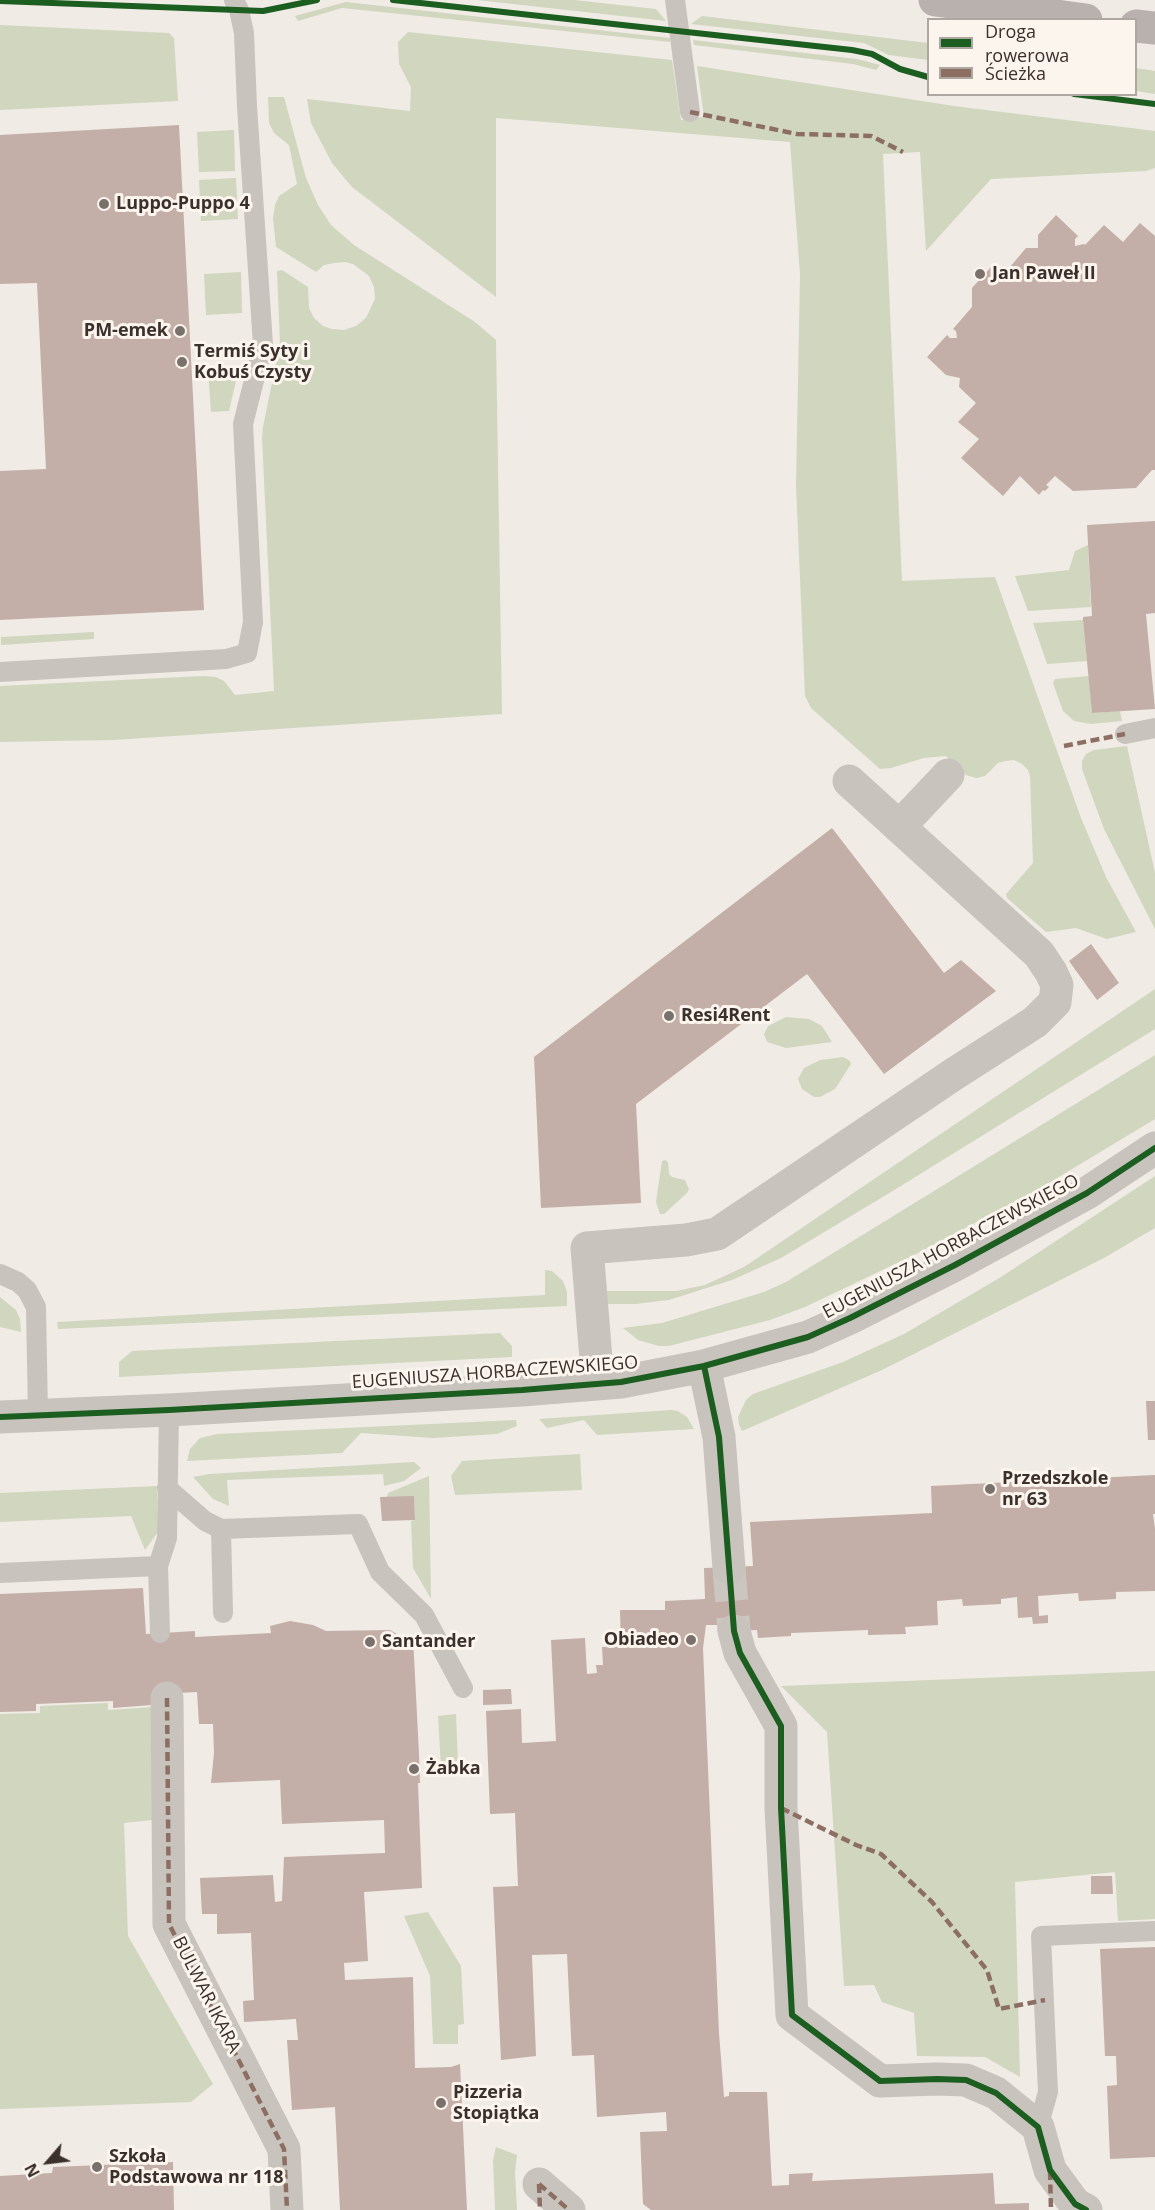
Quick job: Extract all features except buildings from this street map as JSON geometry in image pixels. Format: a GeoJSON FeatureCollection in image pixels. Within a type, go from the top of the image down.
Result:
{"type":"FeatureCollection","features":[{"type":"Feature","properties":{"kind":"main road"},"geometry":{"type":"LineString","coordinates":[[935,0],[1071,18]]}},
{"type":"Feature","properties":{"kind":"main road"},"geometry":{"type":"LineString","coordinates":[[1137,26],[1155,28]]}},
{"type":"Feature","properties":{"kind":"street"},"geometry":{"type":"LineString","coordinates":[[899,827],[948,775]]}},
{"type":"Feature","properties":{"kind":"street"},"geometry":{"type":"LineString","coordinates":[[598,1384],[586,1248],[696,1239],[717,1234],[1035,1022],[1055,1002],[1057,985],[1039,954],[849,781]]}},
{"type":"Feature","properties":{"kind":"street","name":"EUGENIUSZA HORBACZEWSKIEGO"},"geometry":{"type":"LineString","coordinates":[[0,1417],[169,1410],[598,1384],[621,1382],[705,1366],[808,1337],[850,1318],[955,1265],[1088,1193],[1155,1148]]}},
{"type":"Feature","properties":{"kind":"street"},"geometry":{"type":"LineString","coordinates":[[705,1366],[719,1437],[729,1568]]}},
{"type":"Feature","properties":{"kind":"street"},"geometry":{"type":"LineString","coordinates":[[734,1631],[740,1653],[780,1726],[781,1808],[792,2015],[880,2081],[966,2080],[996,2094],[1038,2127],[1050,2170],[1078,2208]]}},
{"type":"Feature","properties":{"kind":"street","name":"BULWAR IKARA"},"geometry":{"type":"LineString","coordinates":[[167,1698],[169,1924],[284,2149],[287,2210]]}},
{"type":"Feature","properties":{"kind":"street"},"geometry":{"type":"LineString","coordinates":[[540,2210],[539,2184],[569,2210]]}},
{"type":"Feature","properties":{"kind":"lane"},"geometry":{"type":"LineString","coordinates":[[0,672],[226,659],[247,653],[253,622],[243,424],[263,345],[244,33],[239,10],[234,0]]}},
{"type":"Feature","properties":{"kind":"lane"},"geometry":{"type":"LineString","coordinates":[[675,0],[690,112]]}},
{"type":"Feature","properties":{"kind":"lane"},"geometry":{"type":"LineString","coordinates":[[1125,734],[1155,728]]}},
{"type":"Feature","properties":{"kind":"lane"},"geometry":{"type":"LineString","coordinates":[[0,1274],[18,1281],[27,1290],[36,1307],[38,1415]]}},
{"type":"Feature","properties":{"kind":"lane"},"geometry":{"type":"LineString","coordinates":[[160,1633],[158,1566],[167,1538],[169,1410]]}},
{"type":"Feature","properties":{"kind":"lane"},"geometry":{"type":"LineString","coordinates":[[167,1488],[205,1521],[221,1529],[358,1524],[380,1572],[423,1615],[463,1688]]}},
{"type":"Feature","properties":{"kind":"lane"},"geometry":{"type":"LineString","coordinates":[[221,1529],[223,1613]]}},
{"type":"Feature","properties":{"kind":"lane"},"geometry":{"type":"LineString","coordinates":[[0,1573],[158,1566]]}},
{"type":"Feature","properties":{"kind":"lane"},"geometry":{"type":"LineString","coordinates":[[1038,2127],[1048,2092],[1041,1936],[1155,1930]]}},
{"type":"Feature","properties":{"kind":"green space"},"geometry":{"type":"Polygon","coordinates":[[[477,0],[574,0],[656,9],[666,21],[477,0]]]}},
{"type":"Feature","properties":{"kind":"green space"},"geometry":{"type":"Polygon","coordinates":[[[346,2],[670,38],[670,42],[342,8],[298,21],[295,16],[346,2]]]}},
{"type":"Feature","properties":{"kind":"green space"},"geometry":{"type":"Polygon","coordinates":[[[702,16],[927,43],[927,60],[889,55],[864,43],[691,24],[702,16]]]}},
{"type":"Feature","properties":{"kind":"green space"},"geometry":{"type":"Polygon","coordinates":[[[0,25],[169,33],[174,38],[178,101],[0,110],[0,25]]]}},
{"type":"Feature","properties":{"kind":"green space"},"geometry":{"type":"Polygon","coordinates":[[[408,32],[672,60],[681,120],[704,117],[697,66],[954,106],[1155,131],[1155,168],[1146,171],[991,179],[926,251],[920,152],[883,154],[902,581],[995,577],[1081,818],[1106,877],[1136,932],[1107,939],[1076,928],[1046,932],[1007,898],[1006,894],[1033,863],[1030,776],[1022,764],[1014,760],[998,763],[985,776],[976,778],[966,775],[946,756],[924,758],[880,769],[811,708],[805,696],[796,485],[800,274],[790,142],[496,118],[496,297],[352,187],[332,163],[311,123],[307,99],[410,111],[411,87],[399,64],[398,42],[408,32]]]}},
{"type":"Feature","properties":{"kind":"green space"},"geometry":{"type":"Polygon","coordinates":[[[693,40],[857,59],[880,65],[876,70],[853,64],[694,45],[693,40]]]}},
{"type":"Feature","properties":{"kind":"green space"},"geometry":{"type":"Polygon","coordinates":[[[1137,68],[1155,71],[1155,94],[1137,91],[1137,68]]]}},
{"type":"Feature","properties":{"kind":"green space"},"geometry":{"type":"Polygon","coordinates":[[[268,97],[284,97],[306,178],[318,205],[331,225],[354,245],[475,322],[496,340],[502,714],[114,740],[0,742],[0,686],[203,676],[216,677],[224,681],[235,695],[274,691],[262,437],[280,343],[277,271],[282,270],[308,287],[309,308],[314,318],[323,326],[332,329],[344,330],[356,326],[366,318],[375,299],[374,287],[369,276],[353,264],[345,262],[324,265],[316,272],[276,247],[273,218],[275,205],[279,196],[297,184],[289,145],[274,133],[269,123],[268,97]]]}},
{"type":"Feature","properties":{"kind":"green space"},"geometry":{"type":"Polygon","coordinates":[[[234,130],[235,171],[199,172],[197,132],[234,130]]]}},
{"type":"Feature","properties":{"kind":"green space"},"geometry":{"type":"Polygon","coordinates":[[[236,178],[238,219],[201,221],[199,180],[236,178]]]}},
{"type":"Feature","properties":{"kind":"green space"},"geometry":{"type":"Polygon","coordinates":[[[241,272],[242,313],[206,315],[204,274],[241,272]]]}},
{"type":"Feature","properties":{"kind":"green space"},"geometry":{"type":"Polygon","coordinates":[[[239,368],[229,411],[211,412],[208,370],[239,368]]]}},
{"type":"Feature","properties":{"kind":"green space"},"geometry":{"type":"Polygon","coordinates":[[[1088,545],[1091,607],[1028,611],[1015,576],[1069,570],[1075,551],[1088,545]]]}},
{"type":"Feature","properties":{"kind":"green space"},"geometry":{"type":"Polygon","coordinates":[[[1083,620],[1087,661],[1047,664],[1033,623],[1083,620]]]}},
{"type":"Feature","properties":{"kind":"green space"},"geometry":{"type":"Polygon","coordinates":[[[94,632],[94,639],[1,645],[1,637],[94,632]]]}},
{"type":"Feature","properties":{"kind":"green space"},"geometry":{"type":"Polygon","coordinates":[[[1089,676],[1092,713],[1120,711],[1122,721],[1091,724],[1074,721],[1063,711],[1053,683],[1055,679],[1089,676]]]}},
{"type":"Feature","properties":{"kind":"green space"},"geometry":{"type":"Polygon","coordinates":[[[1127,746],[1155,873],[1155,929],[1104,829],[1082,769],[1082,761],[1086,754],[1094,750],[1127,746]]]}},
{"type":"Feature","properties":{"kind":"green space"},"geometry":{"type":"Polygon","coordinates":[[[1155,989],[1155,1029],[781,1258],[732,1280],[669,1300],[635,1304],[607,1304],[606,1291],[676,1291],[705,1285],[744,1267],[1155,989]]]}},
{"type":"Feature","properties":{"kind":"green space"},"geometry":{"type":"Polygon","coordinates":[[[786,1017],[809,1019],[822,1026],[832,1042],[786,1048],[767,1042],[764,1034],[768,1026],[786,1017]]]}},
{"type":"Feature","properties":{"kind":"green space"},"geometry":{"type":"Polygon","coordinates":[[[1155,1055],[1155,1119],[1039,1189],[920,1252],[805,1307],[770,1320],[669,1346],[659,1346],[638,1340],[623,1328],[662,1323],[764,1292],[786,1282],[1155,1055]]]}},
{"type":"Feature","properties":{"kind":"green space"},"geometry":{"type":"Polygon","coordinates":[[[843,1057],[851,1064],[835,1089],[820,1097],[814,1097],[802,1089],[798,1079],[804,1068],[820,1060],[843,1057]]]}},
{"type":"Feature","properties":{"kind":"green space"},"geometry":{"type":"Polygon","coordinates":[[[662,1161],[668,1162],[669,1174],[685,1180],[689,1189],[664,1214],[660,1214],[656,1202],[662,1161]]]}},
{"type":"Feature","properties":{"kind":"green space"},"geometry":{"type":"Polygon","coordinates":[[[1155,1176],[1155,1228],[1104,1258],[882,1370],[742,1431],[738,1417],[746,1400],[753,1394],[843,1362],[904,1334],[1001,1277],[1155,1176]]]}},
{"type":"Feature","properties":{"kind":"green space"},"geometry":{"type":"Polygon","coordinates":[[[545,1270],[552,1271],[563,1281],[567,1292],[567,1306],[58,1329],[57,1322],[545,1295],[545,1270]]]}},
{"type":"Feature","properties":{"kind":"green space"},"geometry":{"type":"Polygon","coordinates":[[[0,1297],[16,1310],[20,1319],[21,1332],[0,1327],[0,1297]]]}},
{"type":"Feature","properties":{"kind":"green space"},"geometry":{"type":"Polygon","coordinates":[[[500,1333],[512,1346],[512,1357],[119,1377],[119,1362],[132,1351],[500,1333]]]}},
{"type":"Feature","properties":{"kind":"green space"},"geometry":{"type":"Polygon","coordinates":[[[678,1411],[687,1417],[694,1429],[597,1435],[584,1420],[547,1428],[539,1419],[678,1411]]]}},
{"type":"Feature","properties":{"kind":"green space"},"geometry":{"type":"Polygon","coordinates":[[[516,1420],[517,1426],[497,1434],[433,1438],[361,1433],[342,1453],[187,1461],[190,1449],[200,1438],[217,1434],[516,1420]]]}},
{"type":"Feature","properties":{"kind":"green space"},"geometry":{"type":"Polygon","coordinates":[[[580,1454],[582,1490],[455,1495],[451,1476],[462,1461],[580,1454]]]}},
{"type":"Feature","properties":{"kind":"green space"},"geometry":{"type":"Polygon","coordinates":[[[414,1462],[421,1468],[404,1481],[384,1486],[383,1474],[227,1480],[229,1506],[213,1499],[193,1477],[209,1474],[414,1462]]]}},
{"type":"Feature","properties":{"kind":"green space"},"geometry":{"type":"Polygon","coordinates":[[[429,1476],[431,1599],[413,1568],[411,1521],[415,1520],[414,1497],[387,1497],[388,1493],[429,1476]]]}},
{"type":"Feature","properties":{"kind":"green space"},"geometry":{"type":"Polygon","coordinates":[[[157,1486],[158,1532],[145,1550],[131,1516],[0,1522],[0,1493],[157,1486]]]}},
{"type":"Feature","properties":{"kind":"green space"},"geometry":{"type":"Polygon","coordinates":[[[1155,1671],[1155,1919],[1118,1921],[1115,1872],[1015,1882],[1020,2077],[985,2057],[917,2056],[914,2013],[882,2002],[874,1985],[844,1986],[827,1732],[781,1686],[1155,1671]]]}},
{"type":"Feature","properties":{"kind":"green space"},"geometry":{"type":"Polygon","coordinates":[[[108,1703],[108,1710],[153,1707],[152,1820],[124,1823],[128,1936],[213,2084],[191,2102],[0,2109],[0,1714],[40,1713],[40,1706],[108,1703]]]}},
{"type":"Feature","properties":{"kind":"green space"},"geometry":{"type":"Polygon","coordinates":[[[456,1714],[458,1765],[441,1767],[438,1716],[456,1714]]]}},
{"type":"Feature","properties":{"kind":"green space"},"geometry":{"type":"Polygon","coordinates":[[[428,1912],[461,1966],[464,2024],[458,2025],[458,2044],[433,2044],[430,1976],[404,1916],[428,1912]]]}},
{"type":"Feature","properties":{"kind":"green space"},"geometry":{"type":"Polygon","coordinates":[[[496,2147],[517,2155],[515,2172],[517,2210],[495,2210],[493,2160],[496,2147]]]}},
{"type":"Feature","properties":{"kind":"tunnel"},"geometry":{"type":"LineString","coordinates":[[729,1568],[734,1631]]}},
{"type":"Feature","properties":{"kind":"marked path"},"geometry":{"type":"LineString","coordinates":[[690,112],[797,134],[871,136],[903,152]]}},
{"type":"Feature","properties":{"kind":"marked path"},"geometry":{"type":"LineString","coordinates":[[1064,746],[1125,734]]}},
{"type":"Feature","properties":{"kind":"marked path"},"geometry":{"type":"LineString","coordinates":[[167,1698],[169,1924],[284,2149],[287,2210]]}},
{"type":"Feature","properties":{"kind":"marked path"},"geometry":{"type":"LineString","coordinates":[[781,1808],[856,1845],[881,1854],[932,1902],[987,1970],[999,2009],[1045,2000]]}},
{"type":"Feature","properties":{"kind":"marked path"},"geometry":{"type":"LineString","coordinates":[[1050,2171],[1051,2210]]}},
{"type":"Feature","properties":{"kind":"marked path"},"geometry":{"type":"LineString","coordinates":[[539,2184],[569,2210]]}},
{"type":"Feature","properties":{"kind":"marked path"},"geometry":{"type":"LineString","coordinates":[[539,2184],[540,2210]]}},
{"type":"Feature","properties":{"kind":"cycle path"},"geometry":{"type":"LineString","coordinates":[[0,1],[263,11],[317,0]]}},
{"type":"Feature","properties":{"kind":"cycle path"},"geometry":{"type":"LineString","coordinates":[[393,0],[852,50],[872,54],[900,69],[927,77]]}},
{"type":"Feature","properties":{"kind":"cycle path"},"geometry":{"type":"LineString","coordinates":[[1090,96],[1155,104]]}},
{"type":"Feature","properties":{"kind":"cycle path"},"geometry":{"type":"LineString","coordinates":[[0,1417],[522,1390],[621,1382],[704,1366],[808,1337],[850,1318],[955,1265],[1087,1193],[1155,1148]]}},
{"type":"Feature","properties":{"kind":"cycle path"},"geometry":{"type":"LineString","coordinates":[[704,1366],[719,1437],[734,1631],[740,1653],[781,1726],[781,1808],[792,2015],[880,2081],[966,2080],[996,2093],[1038,2127],[1050,2170],[1075,2204],[1086,2210]]}},
{"type":"Feature","properties":{"kind":"place","name":"Luppo-Puppo 4"},"geometry":{"type":"Point","coordinates":[104,204]}},
{"type":"Feature","properties":{"kind":"place","name":"Jan Paweł II"},"geometry":{"type":"Point","coordinates":[980,274]}},
{"type":"Feature","properties":{"kind":"place","name":"PM-emek"},"geometry":{"type":"Point","coordinates":[180,331]}},
{"type":"Feature","properties":{"kind":"place","name":"Termiś Syty i Kobuś Czysty"},"geometry":{"type":"Point","coordinates":[182,362]}},
{"type":"Feature","properties":{"kind":"place","name":"Resi4Rent"},"geometry":{"type":"Point","coordinates":[669,1016]}},
{"type":"Feature","properties":{"kind":"place","name":"Przedszkole nr 63"},"geometry":{"type":"Point","coordinates":[990,1489]}},
{"type":"Feature","properties":{"kind":"place","name":"Obiadeo"},"geometry":{"type":"Point","coordinates":[691,1640]}},
{"type":"Feature","properties":{"kind":"place","name":"Santander"},"geometry":{"type":"Point","coordinates":[370,1642]}},
{"type":"Feature","properties":{"kind":"place","name":"Żabka"},"geometry":{"type":"Point","coordinates":[414,1769]}},
{"type":"Feature","properties":{"kind":"place","name":"Pizzeria Stopiątka"},"geometry":{"type":"Point","coordinates":[441,2103]}},
{"type":"Feature","properties":{"kind":"place","name":"Szkoła Podstawowa nr 118"},"geometry":{"type":"Point","coordinates":[97,2167]}}]}
